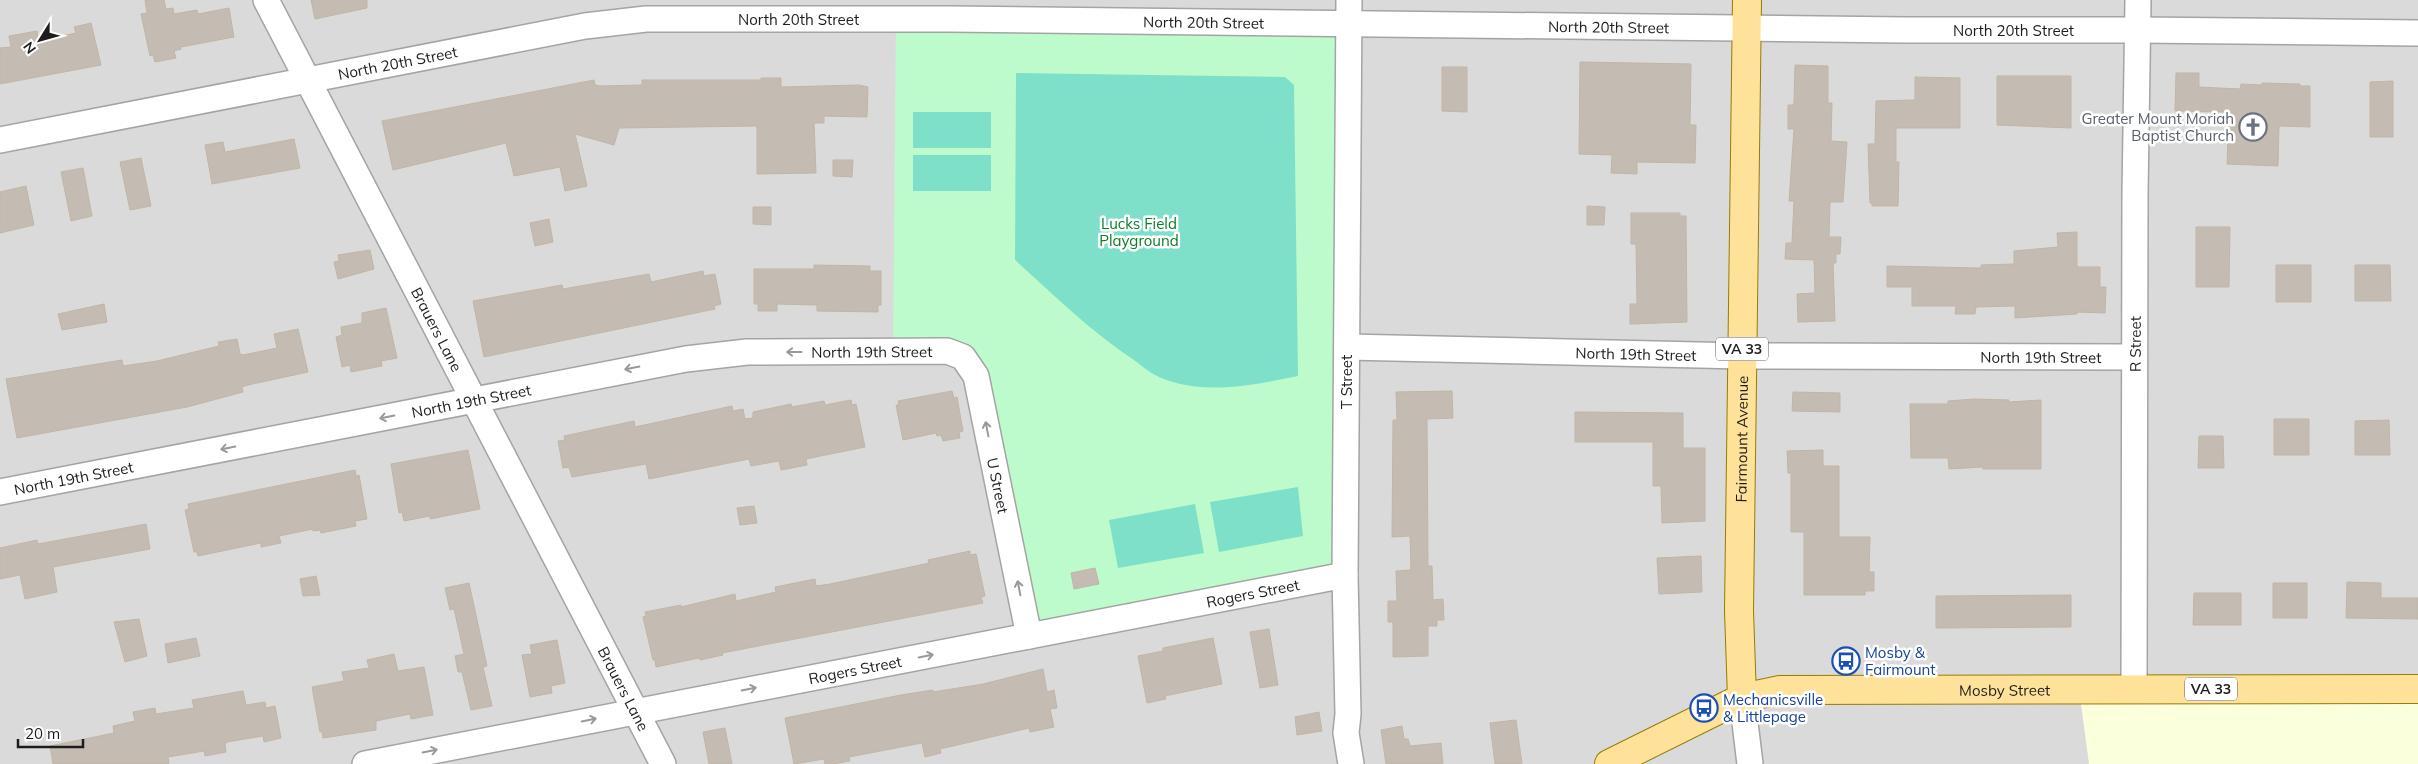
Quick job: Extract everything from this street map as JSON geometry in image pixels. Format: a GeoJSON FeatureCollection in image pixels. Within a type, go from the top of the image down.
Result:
{"type":"FeatureCollection","features":[{"type":"Feature","properties":{"kind":"main road","name":"Fairmount Avenue"},"geometry":{"type":"LineString","coordinates":[[1742,698],[1739,610],[1747,0]]}},
{"type":"Feature","properties":{"kind":"main road","name":"Mosby Street"},"geometry":{"type":"LineString","coordinates":[[1609,764],[1742,698],[1780,690],[2418,689]]}},
{"type":"Feature","properties":{"kind":"street","name":"Brauers Lane"},"geometry":{"type":"LineString","coordinates":[[266,0],[663,764]]}},
{"type":"Feature","properties":{"kind":"street","name":"T Street"},"geometry":{"type":"LineString","coordinates":[[1349,0],[1345,575],[1348,714],[1346,733],[1351,764]]}},
{"type":"Feature","properties":{"kind":"street","name":"R Street"},"geometry":{"type":"LineString","coordinates":[[2134,688],[2134,357],[2138,0]]}},
{"type":"Feature","properties":{"kind":"street","name":"North 20th Street"},"geometry":{"type":"LineString","coordinates":[[0,140],[585,26],[646,19],[949,10],[1348,24],[2418,33]]}},
{"type":"Feature","properties":{"kind":"street","name":"North 19th Street"},"geometry":{"type":"LineString","coordinates":[[1346,347],[1742,356],[2134,357]]}},
{"type":"Feature","properties":{"kind":"street","name":"North 19th Street"},"geometry":{"type":"LineString","coordinates":[[0,492],[676,360],[747,352],[947,351]]}},
{"type":"Feature","properties":{"kind":"street","name":"U Street"},"geometry":{"type":"LineString","coordinates":[[947,351],[963,357],[976,376],[1029,636]]}},
{"type":"Feature","properties":{"kind":"street","name":"Rogers Street"},"geometry":{"type":"LineString","coordinates":[[365,764],[1345,575]]}},
{"type":"Feature","properties":{"kind":"street"},"geometry":{"type":"LineString","coordinates":[[1742,698],[1750,764]]}},
{"type":"Feature","properties":{"kind":"shaded area"},"geometry":{"type":"Polygon","coordinates":[[[0,0],[2418,0],[2418,764],[0,764],[0,0]]]}},
{"type":"Feature","properties":{"kind":"shaded area"},"geometry":{"type":"Polygon","coordinates":[[[2079,689],[2418,690],[2418,764],[2089,764],[2079,689]]]}},
{"type":"Feature","properties":{"kind":"green space","name":"Lucks Field Playground"},"geometry":{"type":"Polygon","coordinates":[[[896,19],[1350,24],[1346,575],[1030,636],[977,368],[893,353],[896,19]]]}},
{"type":"Feature","properties":{"kind":"green space"},"geometry":{"type":"Polygon","coordinates":[[[1016,73],[1285,77],[1294,85],[1298,376],[1264,383],[1228,387],[1193,386],[1159,377],[1152,374],[1102,337],[1015,260],[1016,73]]]}},
{"type":"Feature","properties":{"kind":"green space"},"geometry":{"type":"Polygon","coordinates":[[[913,112],[991,112],[991,148],[913,148],[913,112]]]}},
{"type":"Feature","properties":{"kind":"green space"},"geometry":{"type":"Polygon","coordinates":[[[913,155],[991,155],[991,191],[913,191],[913,155]]]}},
{"type":"Feature","properties":{"kind":"green space"},"geometry":{"type":"Polygon","coordinates":[[[1298,487],[1303,536],[1219,552],[1210,502],[1298,487]]]}},
{"type":"Feature","properties":{"kind":"green space"},"geometry":{"type":"Polygon","coordinates":[[[1195,504],[1204,553],[1118,568],[1109,520],[1195,504]]]}},
{"type":"Feature","properties":{"kind":"building"},"geometry":{"type":"Polygon","coordinates":[[[145,0],[164,0],[166,9],[173,8],[174,14],[197,10],[198,14],[229,8],[234,37],[181,47],[181,49],[174,51],[176,58],[155,62],[153,55],[150,56],[141,14],[147,13],[145,0]]]}},
{"type":"Feature","properties":{"kind":"building"},"geometry":{"type":"Polygon","coordinates":[[[311,0],[367,0],[367,8],[315,19],[311,0]]]}},
{"type":"Feature","properties":{"kind":"building"},"geometry":{"type":"Polygon","coordinates":[[[91,23],[101,65],[0,84],[0,48],[11,47],[9,36],[37,31],[39,41],[76,33],[74,27],[91,23]]]}},
{"type":"Feature","properties":{"kind":"building"},"geometry":{"type":"Polygon","coordinates":[[[1580,62],[1691,64],[1690,125],[1696,125],[1695,163],[1637,162],[1637,174],[1611,173],[1612,155],[1579,154],[1580,62]]]}},
{"type":"Feature","properties":{"kind":"building"},"geometry":{"type":"Polygon","coordinates":[[[1795,65],[1828,66],[1828,103],[1832,103],[1831,141],[1847,142],[1843,202],[1830,202],[1829,237],[1841,237],[1840,254],[1836,254],[1836,263],[1833,263],[1835,321],[1798,322],[1797,294],[1815,293],[1814,260],[1785,259],[1786,243],[1792,243],[1794,201],[1789,201],[1794,129],[1788,129],[1788,105],[1793,105],[1794,103],[1795,65]]]}},
{"type":"Feature","properties":{"kind":"building"},"geometry":{"type":"Polygon","coordinates":[[[1442,67],[1467,67],[1467,112],[1442,111],[1442,67]]]}},
{"type":"Feature","properties":{"kind":"building"},"geometry":{"type":"Polygon","coordinates":[[[2176,73],[2199,73],[2199,87],[2240,89],[2241,84],[2262,85],[2262,83],[2310,86],[2310,127],[2279,126],[2278,166],[2227,164],[2229,112],[2175,111],[2176,73]]]}},
{"type":"Feature","properties":{"kind":"building"},"geometry":{"type":"Polygon","coordinates":[[[1997,76],[2071,76],[2071,128],[1997,125],[1997,76]]]}},
{"type":"Feature","properties":{"kind":"building"},"geometry":{"type":"Polygon","coordinates":[[[1915,77],[1960,78],[1960,128],[1896,128],[1896,162],[1899,162],[1898,206],[1872,206],[1872,203],[1870,203],[1868,144],[1875,144],[1876,101],[1915,100],[1915,77]]]}},
{"type":"Feature","properties":{"kind":"building"},"geometry":{"type":"Polygon","coordinates":[[[761,78],[781,78],[781,87],[859,85],[868,87],[867,117],[824,116],[824,123],[814,123],[816,173],[757,174],[757,126],[619,128],[614,145],[575,134],[587,186],[565,191],[560,167],[514,176],[506,143],[393,170],[382,121],[594,80],[595,85],[600,86],[642,85],[642,80],[761,80],[761,78]]]}},
{"type":"Feature","properties":{"kind":"building"},"geometry":{"type":"Polygon","coordinates":[[[2393,81],[2393,137],[2370,137],[2370,82],[2393,81]]]}},
{"type":"Feature","properties":{"kind":"building"},"geometry":{"type":"Polygon","coordinates":[[[294,139],[300,168],[212,184],[205,145],[223,142],[225,152],[294,139]]]}},
{"type":"Feature","properties":{"kind":"building"},"geometry":{"type":"Polygon","coordinates":[[[141,158],[151,206],[130,210],[120,162],[141,158]]]}},
{"type":"Feature","properties":{"kind":"building"},"geometry":{"type":"Polygon","coordinates":[[[833,160],[853,160],[852,177],[833,176],[833,160]]]}},
{"type":"Feature","properties":{"kind":"building"},"geometry":{"type":"Polygon","coordinates":[[[83,168],[92,216],[71,221],[61,172],[83,168]]]}},
{"type":"Feature","properties":{"kind":"building"},"geometry":{"type":"Polygon","coordinates":[[[26,186],[34,225],[0,233],[0,192],[26,186]]]}},
{"type":"Feature","properties":{"kind":"building"},"geometry":{"type":"Polygon","coordinates":[[[1587,206],[1605,207],[1604,225],[1587,225],[1587,206]]]}},
{"type":"Feature","properties":{"kind":"building"},"geometry":{"type":"Polygon","coordinates":[[[753,207],[771,207],[771,225],[753,224],[753,207]]]}},
{"type":"Feature","properties":{"kind":"building"},"geometry":{"type":"Polygon","coordinates":[[[1631,213],[1680,213],[1680,216],[1686,216],[1687,322],[1630,324],[1630,304],[1637,304],[1636,244],[1631,244],[1631,213]]]}},
{"type":"Feature","properties":{"kind":"building"},"geometry":{"type":"Polygon","coordinates":[[[549,219],[553,242],[535,246],[530,223],[549,219]]]}},
{"type":"Feature","properties":{"kind":"building"},"geometry":{"type":"Polygon","coordinates":[[[2196,227],[2230,227],[2229,287],[2196,287],[2196,227]]]}},
{"type":"Feature","properties":{"kind":"building"},"geometry":{"type":"Polygon","coordinates":[[[2077,232],[2077,267],[2100,267],[2100,287],[2106,287],[2105,313],[2077,312],[2077,314],[2015,318],[2015,306],[1976,307],[1975,314],[1955,314],[1956,306],[1912,306],[1912,287],[1887,287],[1887,266],[1981,268],[1981,265],[2014,264],[2014,251],[2058,247],[2057,233],[2077,232]]]}},
{"type":"Feature","properties":{"kind":"building"},"geometry":{"type":"Polygon","coordinates":[[[370,250],[374,269],[338,279],[334,262],[339,261],[338,255],[370,250]]]}},
{"type":"Feature","properties":{"kind":"building"},"geometry":{"type":"Polygon","coordinates":[[[814,265],[870,266],[870,271],[881,271],[881,305],[878,305],[878,312],[817,311],[817,305],[777,304],[777,311],[758,311],[758,304],[754,304],[754,269],[814,269],[814,265]]]}},
{"type":"Feature","properties":{"kind":"building"},"geometry":{"type":"Polygon","coordinates":[[[2276,265],[2311,265],[2311,302],[2276,302],[2276,265]]]}},
{"type":"Feature","properties":{"kind":"building"},"geometry":{"type":"Polygon","coordinates":[[[2355,265],[2390,265],[2391,301],[2355,301],[2355,265]]]}},
{"type":"Feature","properties":{"kind":"building"},"geometry":{"type":"Polygon","coordinates":[[[703,271],[704,276],[715,274],[721,304],[714,306],[715,309],[484,357],[473,301],[562,285],[563,289],[649,274],[651,282],[703,271]]]}},
{"type":"Feature","properties":{"kind":"building"},"geometry":{"type":"Polygon","coordinates":[[[104,304],[107,322],[62,330],[58,314],[104,304]]]}},
{"type":"Feature","properties":{"kind":"building"},"geometry":{"type":"Polygon","coordinates":[[[386,308],[397,358],[381,361],[382,366],[351,372],[350,365],[342,367],[336,337],[342,335],[341,327],[362,323],[362,313],[386,308]]]}},
{"type":"Feature","properties":{"kind":"building"},"geometry":{"type":"Polygon","coordinates":[[[298,329],[308,372],[248,385],[242,387],[243,392],[187,407],[17,438],[6,379],[122,360],[123,366],[157,361],[219,346],[218,342],[237,339],[240,354],[243,355],[277,348],[274,334],[298,329]]]}},
{"type":"Feature","properties":{"kind":"building"},"geometry":{"type":"Polygon","coordinates":[[[952,391],[954,398],[957,397],[963,431],[959,432],[960,438],[943,441],[941,435],[937,436],[936,433],[903,440],[896,405],[899,405],[898,401],[952,391]]]}},
{"type":"Feature","properties":{"kind":"building"},"geometry":{"type":"Polygon","coordinates":[[[1452,391],[1453,418],[1427,419],[1428,566],[1432,566],[1433,600],[1443,599],[1444,620],[1437,620],[1437,626],[1428,626],[1428,656],[1393,657],[1393,622],[1388,622],[1388,601],[1397,601],[1396,571],[1411,570],[1410,536],[1392,537],[1393,420],[1397,420],[1396,392],[1452,391]]]}},
{"type":"Feature","properties":{"kind":"building"},"geometry":{"type":"Polygon","coordinates":[[[1793,392],[1840,393],[1840,412],[1792,411],[1793,392]]]}},
{"type":"Feature","properties":{"kind":"building"},"geometry":{"type":"Polygon","coordinates":[[[1974,399],[2009,400],[2008,402],[2041,400],[2041,469],[1983,469],[1983,467],[1949,469],[1948,458],[1911,458],[1910,404],[1948,404],[1948,401],[1974,399]]]}},
{"type":"Feature","properties":{"kind":"building"},"geometry":{"type":"Polygon","coordinates":[[[851,400],[852,405],[856,404],[865,447],[806,459],[807,465],[781,470],[779,461],[751,466],[749,459],[649,479],[646,464],[572,477],[569,467],[563,468],[558,441],[565,440],[564,436],[634,421],[635,427],[732,406],[733,411],[743,409],[745,419],[753,418],[753,412],[791,404],[792,407],[824,401],[825,405],[851,400]]]}},
{"type":"Feature","properties":{"kind":"building"},"geometry":{"type":"Polygon","coordinates":[[[1575,412],[1683,413],[1683,448],[1705,448],[1705,521],[1662,523],[1661,486],[1653,486],[1653,442],[1575,442],[1575,412]]]}},
{"type":"Feature","properties":{"kind":"building"},"geometry":{"type":"Polygon","coordinates":[[[2274,419],[2309,419],[2309,455],[2274,455],[2274,419]]]}},
{"type":"Feature","properties":{"kind":"building"},"geometry":{"type":"Polygon","coordinates":[[[2389,420],[2390,455],[2355,455],[2355,421],[2389,420]]]}},
{"type":"Feature","properties":{"kind":"building"},"geometry":{"type":"Polygon","coordinates":[[[2199,436],[2223,436],[2224,468],[2198,468],[2199,436]]]}},
{"type":"Feature","properties":{"kind":"building"},"geometry":{"type":"Polygon","coordinates":[[[468,450],[480,509],[430,519],[430,516],[404,521],[402,512],[399,513],[391,464],[468,450]]]}},
{"type":"Feature","properties":{"kind":"building"},"geometry":{"type":"Polygon","coordinates":[[[1823,450],[1823,466],[1839,466],[1839,537],[1870,537],[1869,572],[1874,572],[1874,591],[1865,591],[1865,595],[1804,595],[1804,532],[1791,532],[1791,473],[1788,473],[1787,451],[1823,450]]]}},
{"type":"Feature","properties":{"kind":"building"},"geometry":{"type":"Polygon","coordinates":[[[355,470],[356,476],[359,475],[367,519],[355,521],[356,526],[321,533],[320,530],[313,531],[313,529],[279,536],[281,543],[261,547],[261,543],[198,556],[197,552],[194,552],[185,510],[189,509],[188,504],[355,470]]]}},
{"type":"Feature","properties":{"kind":"building"},"geometry":{"type":"Polygon","coordinates":[[[754,506],[757,523],[740,525],[737,508],[754,506]]]}},
{"type":"Feature","properties":{"kind":"building"},"geometry":{"type":"Polygon","coordinates":[[[146,524],[150,549],[53,567],[57,592],[25,599],[20,575],[0,579],[0,548],[37,540],[38,544],[146,524]]]}},
{"type":"Feature","properties":{"kind":"building"},"geometry":{"type":"Polygon","coordinates":[[[970,551],[970,555],[976,554],[985,596],[981,597],[983,603],[722,653],[723,655],[700,660],[699,658],[656,667],[655,660],[653,660],[643,617],[646,616],[645,612],[681,605],[681,607],[735,594],[736,601],[776,592],[775,587],[815,579],[816,586],[830,584],[929,563],[928,560],[970,551]]]}},
{"type":"Feature","properties":{"kind":"building"},"geometry":{"type":"Polygon","coordinates":[[[1701,556],[1702,592],[1659,594],[1657,558],[1701,556]]]}},
{"type":"Feature","properties":{"kind":"building"},"geometry":{"type":"Polygon","coordinates":[[[1095,568],[1099,584],[1074,589],[1071,573],[1095,568]]]}},
{"type":"Feature","properties":{"kind":"building"},"geometry":{"type":"Polygon","coordinates":[[[316,576],[320,595],[303,596],[300,579],[316,576]]]}},
{"type":"Feature","properties":{"kind":"building"},"geometry":{"type":"Polygon","coordinates":[[[2347,582],[2381,583],[2381,598],[2418,598],[2418,619],[2346,618],[2347,582]]]}},
{"type":"Feature","properties":{"kind":"building"},"geometry":{"type":"Polygon","coordinates":[[[469,583],[487,666],[483,667],[492,706],[471,710],[462,672],[458,672],[455,656],[464,654],[454,609],[450,610],[445,588],[469,583]]]}},
{"type":"Feature","properties":{"kind":"building"},"geometry":{"type":"Polygon","coordinates":[[[2273,583],[2307,583],[2307,618],[2273,618],[2273,583]]]}},
{"type":"Feature","properties":{"kind":"building"},"geometry":{"type":"Polygon","coordinates":[[[2194,593],[2241,593],[2241,625],[2193,625],[2194,593]]]}},
{"type":"Feature","properties":{"kind":"building"},"geometry":{"type":"Polygon","coordinates":[[[2071,595],[2071,627],[1936,628],[1936,596],[2071,595]]]}},
{"type":"Feature","properties":{"kind":"building"},"geometry":{"type":"Polygon","coordinates":[[[139,619],[147,656],[125,662],[114,622],[139,619]]]}},
{"type":"Feature","properties":{"kind":"building"},"geometry":{"type":"Polygon","coordinates":[[[1269,629],[1278,685],[1260,688],[1250,632],[1269,629]]]}},
{"type":"Feature","properties":{"kind":"building"},"geometry":{"type":"Polygon","coordinates":[[[196,638],[200,656],[168,663],[165,644],[196,638]]]}},
{"type":"Feature","properties":{"kind":"building"},"geometry":{"type":"Polygon","coordinates":[[[1213,638],[1222,684],[1165,696],[1166,699],[1147,703],[1138,656],[1163,651],[1163,648],[1213,638]]]}},
{"type":"Feature","properties":{"kind":"building"},"geometry":{"type":"Polygon","coordinates":[[[557,640],[565,683],[551,686],[552,693],[530,697],[522,655],[532,654],[530,645],[557,640]]]}},
{"type":"Feature","properties":{"kind":"building"},"geometry":{"type":"Polygon","coordinates":[[[394,654],[398,671],[424,667],[433,715],[411,719],[410,714],[376,721],[376,730],[323,738],[322,731],[320,732],[312,687],[344,681],[342,672],[369,668],[367,660],[394,654]]]}},
{"type":"Feature","properties":{"kind":"building"},"geometry":{"type":"Polygon","coordinates":[[[1043,669],[1047,692],[1054,690],[1057,708],[1050,709],[1054,727],[1030,732],[1029,728],[940,749],[941,753],[925,757],[922,743],[849,757],[850,761],[833,764],[825,764],[824,759],[794,764],[785,718],[901,695],[983,684],[1043,669]]]}},
{"type":"Feature","properties":{"kind":"building"},"geometry":{"type":"Polygon","coordinates":[[[243,691],[246,705],[265,702],[266,708],[275,706],[281,738],[264,742],[263,736],[227,742],[225,745],[226,752],[205,756],[204,751],[168,757],[169,764],[53,764],[50,746],[114,733],[113,726],[135,721],[133,712],[155,708],[156,714],[194,708],[192,700],[243,691]]]}},
{"type":"Feature","properties":{"kind":"building"},"geometry":{"type":"Polygon","coordinates":[[[1319,712],[1322,731],[1297,735],[1295,717],[1319,712]]]}},
{"type":"Feature","properties":{"kind":"building"},"geometry":{"type":"Polygon","coordinates":[[[1516,720],[1522,764],[1495,764],[1490,723],[1516,720]]]}},
{"type":"Feature","properties":{"kind":"building"},"geometry":{"type":"Polygon","coordinates":[[[1402,726],[1404,739],[1408,739],[1410,746],[1441,743],[1443,764],[1386,764],[1381,730],[1402,726]]]}},
{"type":"Feature","properties":{"kind":"building"},"geometry":{"type":"Polygon","coordinates":[[[725,728],[732,764],[709,764],[703,732],[725,728]]]}},
{"type":"Feature","properties":{"kind":"place","name":"Greater Mount Moriah Baptist Church"},"geometry":{"type":"Point","coordinates":[2253,127]}},
{"type":"Feature","properties":{"kind":"place","name":"Mosby & Fairmount"},"geometry":{"type":"Point","coordinates":[1846,661]}},
{"type":"Feature","properties":{"kind":"place","name":"Mechanicsville & Littlepage"},"geometry":{"type":"Point","coordinates":[1704,708]}}]}
